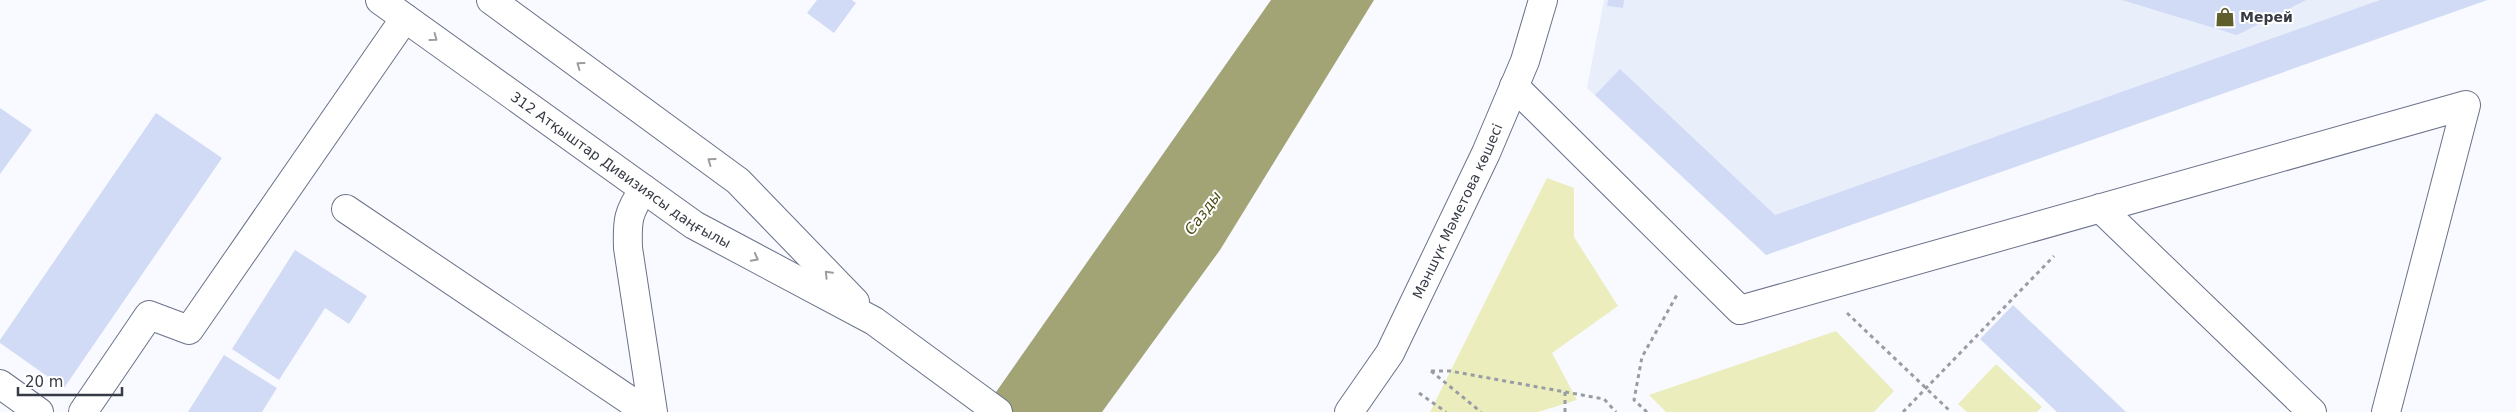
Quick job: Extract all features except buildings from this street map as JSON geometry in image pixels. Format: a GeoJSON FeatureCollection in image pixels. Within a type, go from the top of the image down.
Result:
{"type":"FeatureCollection","features":[{"type":"Feature","properties":{"kind":"main road","name":"312 Атқыштар Дивизиясы даңғылы"},"geometry":{"type":"LineString","coordinates":[[380,0],[694,225],[874,322],[998,412]]}},
{"type":"Feature","properties":{"kind":"main road","name":"312 Атқыштар Дивизиясы даңғылы"},"geometry":{"type":"LineString","coordinates":[[491,0],[738,181],[874,322]]}},
{"type":"Feature","properties":{"kind":"main road","name":"Мәншүк Мәметова көшесі"},"geometry":{"type":"LineString","coordinates":[[1349,412],[1390,353],[1486,153],[1525,61],[1543,0]]}},
{"type":"Feature","properties":{"kind":"main road"},"geometry":{"type":"LineString","coordinates":[[83,412],[149,315],[189,330],[405,18]]}},
{"type":"Feature","properties":{"kind":"main road"},"geometry":{"type":"LineString","coordinates":[[1514,86],[1740,310],[2466,105],[2386,412]]}},
{"type":"Feature","properties":{"kind":"main road"},"geometry":{"type":"LineString","coordinates":[[644,189],[631,208],[627,227],[628,248],[653,412]]}},
{"type":"Feature","properties":{"kind":"main road"},"geometry":{"type":"LineString","coordinates":[[2100,208],[2312,412]]}},
{"type":"Feature","properties":{"kind":"main road"},"geometry":{"type":"LineString","coordinates":[[346,209],[647,412]]}},
{"type":"Feature","properties":{"kind":"main road"},"geometry":{"type":"LineString","coordinates":[[1370,412],[1390,353]]}},
{"type":"Feature","properties":{"kind":"main road"},"geometry":{"type":"LineString","coordinates":[[0,384],[39,412]]}},
{"type":"Feature","properties":{"kind":"path"},"geometry":{"type":"LineString","coordinates":[[1903,412],[2060,250]]}},
{"type":"Feature","properties":{"kind":"path"},"geometry":{"type":"LineString","coordinates":[[1646,412],[1634,400],[1642,357],[1694,264]]}},
{"type":"Feature","properties":{"kind":"path"},"geometry":{"type":"LineString","coordinates":[[1818,288],[1951,412]]}},
{"type":"Feature","properties":{"kind":"path"},"geometry":{"type":"LineString","coordinates":[[1481,412],[1431,371],[1450,371],[1604,400],[1616,412]]}},
{"type":"Feature","properties":{"kind":"path"},"geometry":{"type":"LineString","coordinates":[[1420,392],[1446,412]]}},
{"type":"Feature","properties":{"kind":"path"},"geometry":{"type":"LineString","coordinates":[[1565,392],[1565,412]]}},
{"type":"Feature","properties":{"kind":"shaded area"},"geometry":{"type":"Polygon","coordinates":[[[1604,0],[2488,0],[1766,255],[1587,88],[1604,0]]]}},
{"type":"Feature","properties":{"kind":"shaded area"},"geometry":{"type":"Polygon","coordinates":[[[1547,178],[1574,188],[1574,237],[1618,306],[1552,353],[1577,400],[1538,412],[1430,412],[1547,178]]]}},
{"type":"Feature","properties":{"kind":"shaded area"},"geometry":{"type":"Polygon","coordinates":[[[1836,331],[1894,391],[1874,412],[1666,412],[1649,395],[1836,331]]]}},
{"type":"Feature","properties":{"kind":"shaded area"},"geometry":{"type":"Polygon","coordinates":[[[1996,364],[2042,407],[2037,412],[1967,412],[1958,404],[1996,364]]]}},
{"type":"Feature","properties":{"kind":"water","name":"Сазды"},"geometry":{"type":"Polygon","coordinates":[[[1271,0],[1374,0],[1220,250],[1102,412],[982,412],[1271,0]]]}},
{"type":"Feature","properties":{"kind":"place","name":"Мерей"},"geometry":{"type":"Point","coordinates":[2225,17]}}]}
